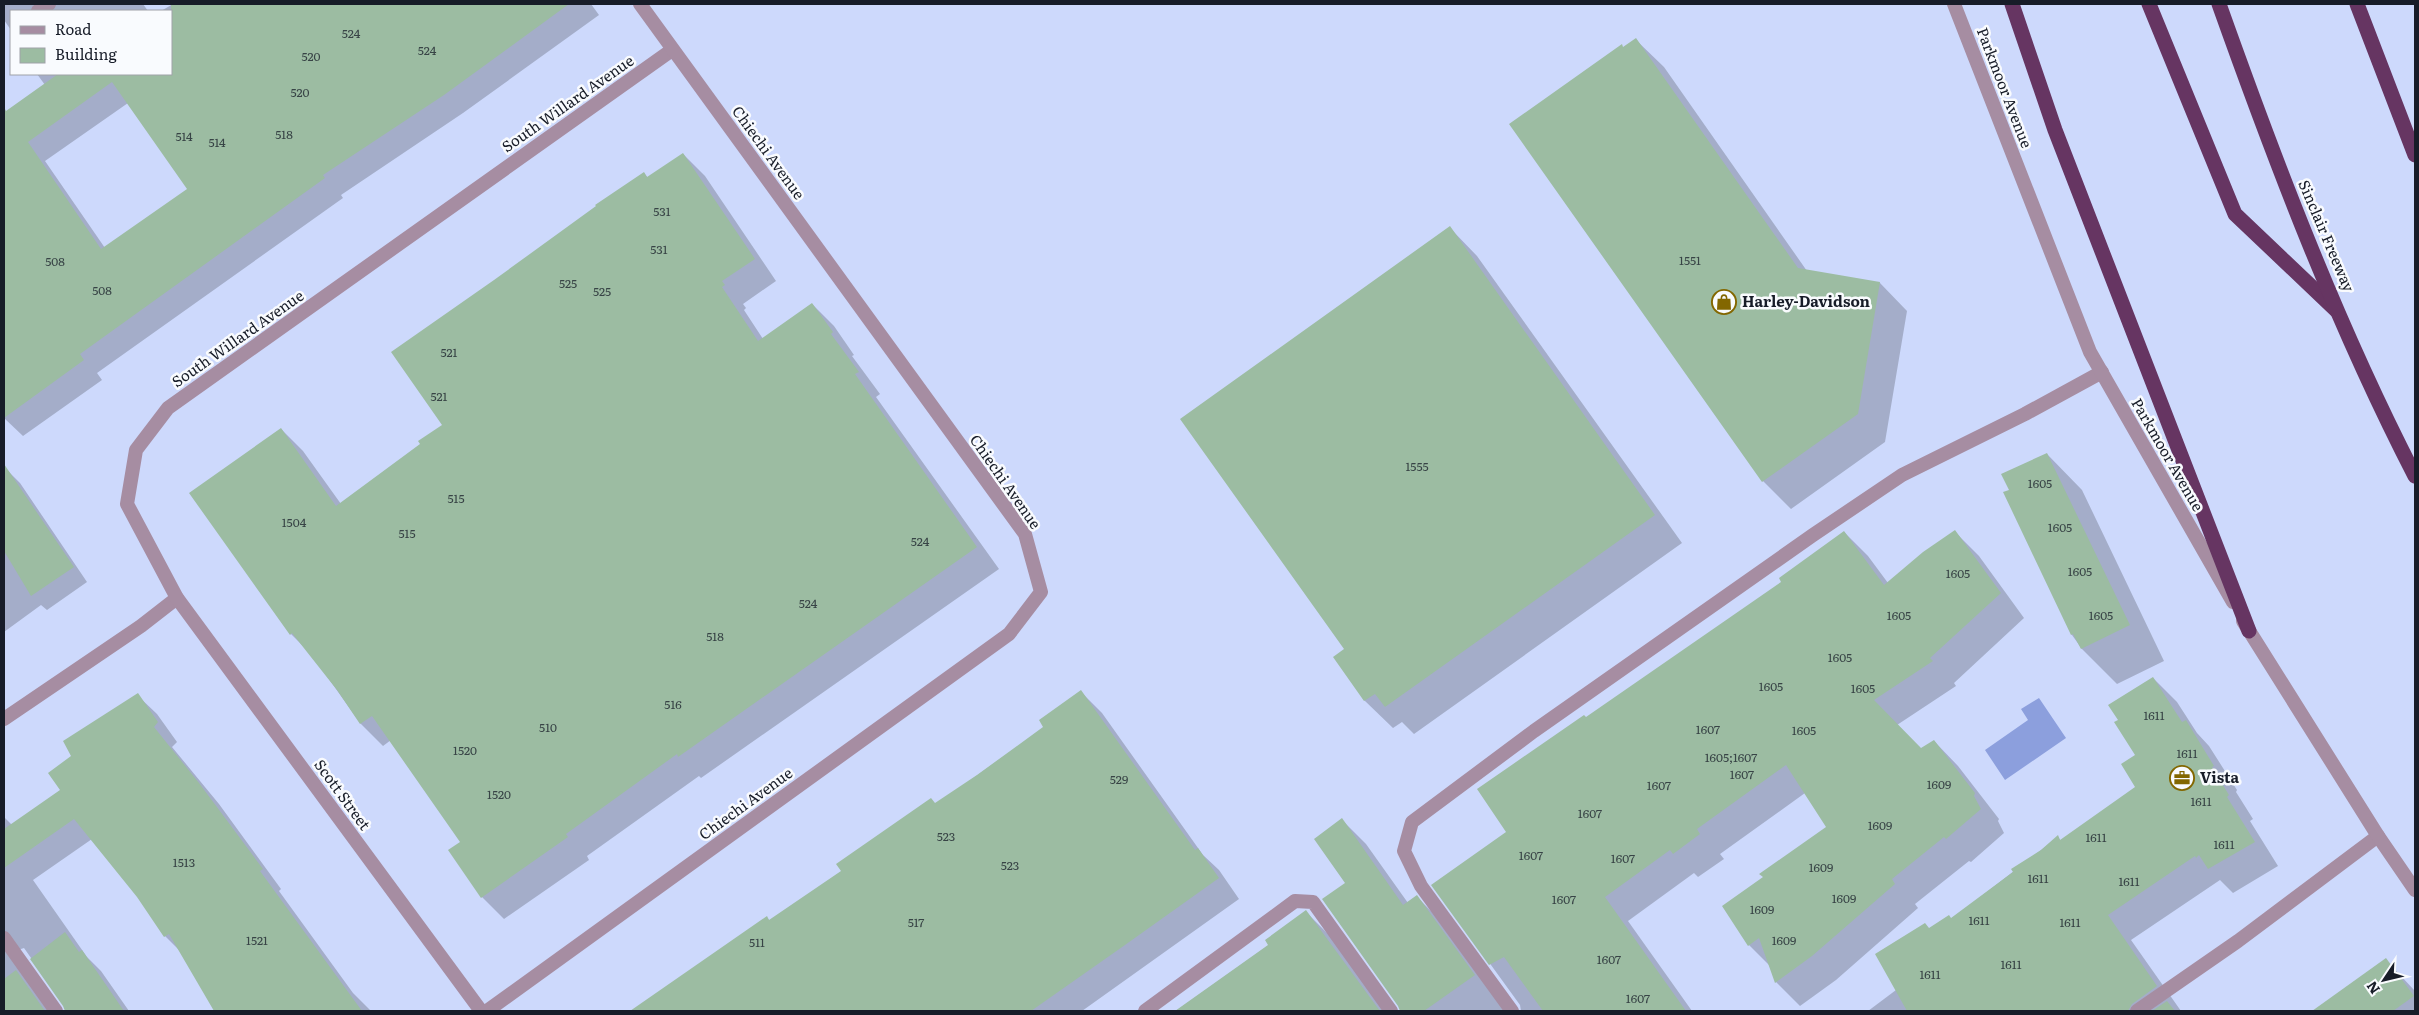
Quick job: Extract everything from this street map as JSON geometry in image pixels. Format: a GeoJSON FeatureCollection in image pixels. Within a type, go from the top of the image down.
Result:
{"type":"FeatureCollection","features":[{"type":"Feature","properties":{"kind":"highway"},"geometry":{"type":"LineString","coordinates":[[2012,4],[2055,130],[2249,631]]}},
{"type":"Feature","properties":{"kind":"highway"},"geometry":{"type":"LineString","coordinates":[[2150,4],[2235,214],[2340,314]]}},
{"type":"Feature","properties":{"kind":"highway","name":"Sinclair Freeway"},"geometry":{"type":"LineString","coordinates":[[2218,4],[2270,146],[2340,314],[2415,476]]}},
{"type":"Feature","properties":{"kind":"highway"},"geometry":{"type":"LineString","coordinates":[[2357,4],[2415,155]]}},
{"type":"Feature","properties":{"kind":"street","name":"Chiechi Avenue"},"geometry":{"type":"LineString","coordinates":[[487,1011],[1010,634],[1041,592],[1025,534],[640,4]]}},
{"type":"Feature","properties":{"kind":"street","name":"Parkmoor Avenue"},"geometry":{"type":"LineString","coordinates":[[1954,4],[2090,352],[2249,631],[2378,836],[2415,890]]}},
{"type":"Feature","properties":{"kind":"street","name":"South Willard Avenue"},"geometry":{"type":"LineString","coordinates":[[177,598],[127,504],[136,450],[168,408],[672,50]]}},
{"type":"Feature","properties":{"kind":"street"},"geometry":{"type":"LineString","coordinates":[[1512,1011],[1421,886],[1404,851],[1412,822],[1534,731],[1902,475],[2025,414],[2102,372]]}},
{"type":"Feature","properties":{"kind":"street"},"geometry":{"type":"LineString","coordinates":[[4,719],[141,626],[177,598]]}},
{"type":"Feature","properties":{"kind":"street","name":"Scott Street"},"geometry":{"type":"LineString","coordinates":[[177,598],[481,1011]]}},
{"type":"Feature","properties":{"kind":"street"},"geometry":{"type":"LineString","coordinates":[[2137,1011],[2238,941],[2378,836]]}},
{"type":"Feature","properties":{"kind":"street"},"geometry":{"type":"LineString","coordinates":[[1145,1011],[1296,901],[1313,902],[1392,1011]]}},
{"type":"Feature","properties":{"kind":"street"},"geometry":{"type":"LineString","coordinates":[[4,938],[56,1011]]}},
{"type":"Feature","properties":{"kind":"water"},"geometry":{"type":"Polygon","coordinates":[[[2039,698],[2066,738],[2005,780],[1985,750],[2028,720],[2021,709],[2039,698]]]}},
{"type":"Feature","properties":{"kind":"building"},"geometry":{"type":"Polygon","coordinates":[[[171,4],[569,4],[444,95],[323,175],[325,178],[80,354],[84,360],[4,418],[4,107],[6,111],[57,75],[172,75],[171,4]],[[112,82],[28,142],[101,249],[187,189],[112,82]]]}},
{"type":"Feature","properties":{"kind":"building"},"geometry":{"type":"Polygon","coordinates":[[[1636,38],[1798,268],[1880,282],[1858,414],[1762,482],[1509,124],[1622,44],[1623,47],[1636,38]]]}},
{"type":"Feature","properties":{"kind":"building"},"geometry":{"type":"Polygon","coordinates":[[[683,153],[755,259],[722,281],[725,285],[722,287],[758,341],[812,303],[833,332],[831,334],[859,372],[855,374],[977,547],[678,757],[677,754],[566,834],[568,837],[481,898],[448,850],[460,842],[372,716],[360,724],[337,690],[292,633],[290,635],[189,493],[281,428],[336,506],[420,444],[418,441],[442,425],[391,352],[494,280],[595,205],[644,172],[647,177],[683,153]]]}},
{"type":"Feature","properties":{"kind":"building"},"geometry":{"type":"Polygon","coordinates":[[[1450,226],[1655,515],[1385,707],[1375,694],[1364,701],[1333,657],[1344,649],[1180,419],[1450,226]]]}},
{"type":"Feature","properties":{"kind":"building"},"geometry":{"type":"Polygon","coordinates":[[[2047,453],[2130,625],[2081,649],[2073,634],[2071,635],[2003,492],[2009,490],[2001,474],[2047,453]]]}},
{"type":"Feature","properties":{"kind":"building"},"geometry":{"type":"Polygon","coordinates":[[[4,464],[74,567],[31,596],[4,551],[4,464]]]}},
{"type":"Feature","properties":{"kind":"building"},"geometry":{"type":"Polygon","coordinates":[[[1955,530],[2001,593],[1930,658],[1933,661],[1874,700],[1921,748],[1934,740],[1975,793],[1974,796],[1981,809],[1946,839],[1944,837],[1892,879],[1895,884],[1812,956],[1775,983],[1759,938],[1748,946],[1722,906],[1763,877],[1759,874],[1826,827],[1786,765],[1697,829],[1700,834],[1673,854],[1670,850],[1605,897],[1686,1011],[1543,1011],[1504,957],[1489,965],[1431,885],[1506,832],[1477,789],[1584,715],[1586,717],[1781,582],[1779,578],[1844,531],[1884,585],[1923,552],[1955,530]]]}},
{"type":"Feature","properties":{"kind":"building"},"geometry":{"type":"Polygon","coordinates":[[[2153,677],[2182,722],[2186,720],[2214,766],[2212,767],[2229,795],[2227,797],[2255,842],[2208,869],[2199,855],[2196,858],[2195,856],[2108,915],[2157,986],[2132,1004],[2128,1011],[1907,1011],[1875,954],[1925,923],[1929,928],[1949,915],[1951,918],[2013,872],[2011,869],[2041,850],[2058,835],[2060,840],[2135,787],[2121,764],[2135,755],[2114,722],[2118,720],[2108,705],[2153,677]]]}},
{"type":"Feature","properties":{"kind":"building"},"geometry":{"type":"Polygon","coordinates":[[[1081,690],[1195,850],[1198,848],[1219,878],[1125,945],[1031,1011],[630,1011],[767,916],[769,920],[841,871],[836,864],[931,798],[935,803],[977,775],[1043,727],[1039,720],[1081,690]]]}},
{"type":"Feature","properties":{"kind":"building"},"geometry":{"type":"Polygon","coordinates":[[[138,693],[158,722],[154,727],[199,783],[263,869],[260,871],[362,1011],[214,1011],[169,934],[164,937],[137,897],[74,819],[4,868],[4,829],[60,790],[48,773],[71,756],[63,741],[138,693]]]}},
{"type":"Feature","properties":{"kind":"building"},"geometry":{"type":"Polygon","coordinates":[[[1342,818],[1403,905],[1417,895],[1475,975],[1424,1011],[1400,1011],[1322,899],[1345,883],[1314,839],[1342,818]]]}},
{"type":"Feature","properties":{"kind":"building"},"geometry":{"type":"Polygon","coordinates":[[[1306,910],[1380,1011],[1175,1011],[1268,945],[1265,940],[1306,910]]]}},
{"type":"Feature","properties":{"kind":"building"},"geometry":{"type":"Polygon","coordinates":[[[65,932],[79,952],[82,950],[124,1011],[65,1011],[30,959],[65,932]]]}},
{"type":"Feature","properties":{"kind":"building"},"geometry":{"type":"Polygon","coordinates":[[[2386,958],[2414,996],[2393,1011],[2312,1011],[2386,958]]]}},
{"type":"Feature","properties":{"kind":"building"},"geometry":{"type":"Polygon","coordinates":[[[16,970],[45,1011],[4,1011],[4,979],[16,970]]]}},
{"type":"Feature","properties":{"kind":"building"},"geometry":{"type":"Polygon","coordinates":[[[2167,1001],[2175,1011],[2152,1011],[2167,1001]]]}},
{"type":"Feature","properties":{"kind":"place","name":"Harley-Davidson"},"geometry":{"type":"Point","coordinates":[1724,302]}},
{"type":"Feature","properties":{"kind":"place","name":"Vista"},"geometry":{"type":"Point","coordinates":[2182,778]}}]}
